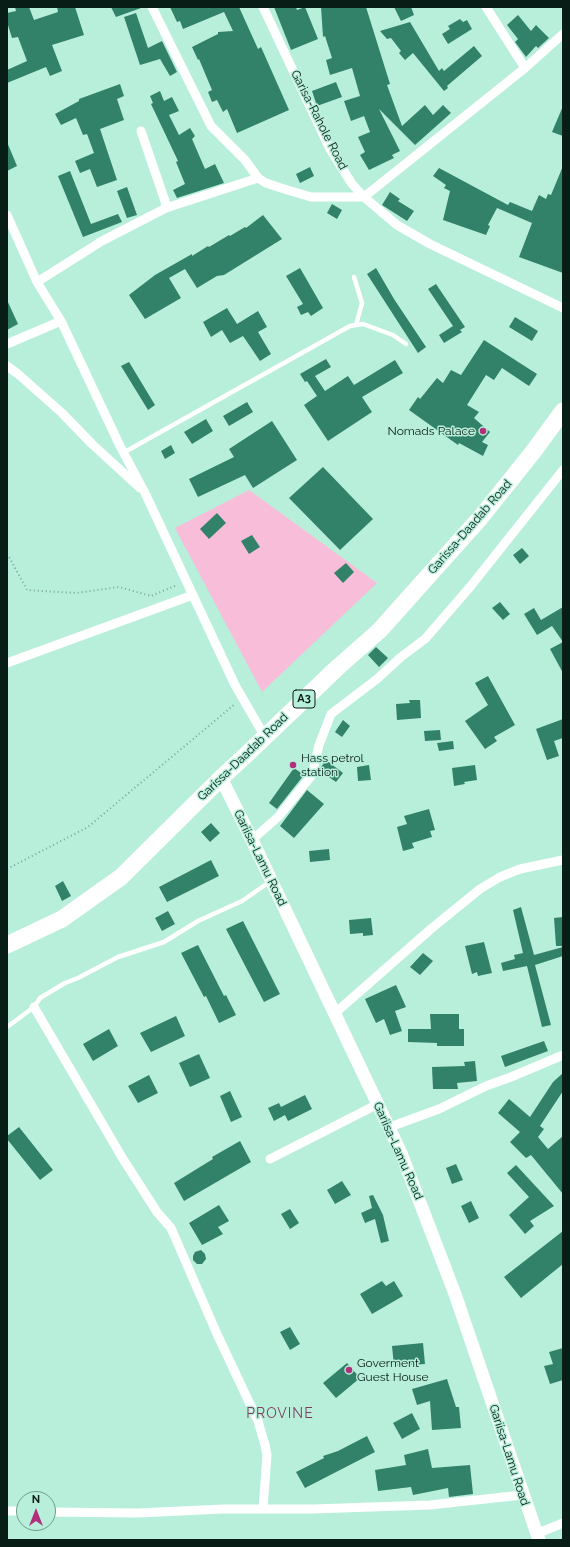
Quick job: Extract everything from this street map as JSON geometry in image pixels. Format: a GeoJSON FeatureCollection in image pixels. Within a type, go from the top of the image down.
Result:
{"type":"FeatureCollection","features":[{"type":"Feature","properties":{"kind":"highway","name":"Garissa-Daadab Road"},"geometry":{"type":"LineString","coordinates":[[7,945],[62,919],[121,877],[265,736],[337,668],[380,630],[415,589],[481,518],[563,411]]}},
{"type":"Feature","properties":{"kind":"street"},"geometry":{"type":"LineString","coordinates":[[152,7],[211,126],[245,160],[258,178],[266,183],[311,196],[364,197],[525,68],[563,34]]}},
{"type":"Feature","properties":{"kind":"street","name":"Garisa-Rahole Road"},"geometry":{"type":"LineString","coordinates":[[263,7],[330,149],[352,184],[364,197],[397,225],[430,244],[563,308]]}},
{"type":"Feature","properties":{"kind":"street"},"geometry":{"type":"LineString","coordinates":[[486,7],[525,68]]}},
{"type":"Feature","properties":{"kind":"street"},"geometry":{"type":"LineString","coordinates":[[141,131],[165,201],[166,208]]}},
{"type":"Feature","properties":{"kind":"street"},"geometry":{"type":"LineString","coordinates":[[37,282],[102,241],[166,208],[258,178]]}},
{"type":"Feature","properties":{"kind":"street"},"geometry":{"type":"LineString","coordinates":[[7,215],[37,282],[61,321],[124,453],[145,493],[225,665],[242,698],[265,736]]}},
{"type":"Feature","properties":{"kind":"street"},"geometry":{"type":"LineString","coordinates":[[7,344],[61,321]]}},
{"type":"Feature","properties":{"kind":"street"},"geometry":{"type":"LineString","coordinates":[[7,366],[62,413],[92,444],[145,493]]}},
{"type":"Feature","properties":{"kind":"street"},"geometry":{"type":"LineString","coordinates":[[252,840],[279,816],[312,775],[319,745],[331,714],[377,679],[424,639],[470,586],[563,470]]}},
{"type":"Feature","properties":{"kind":"street"},"geometry":{"type":"LineString","coordinates":[[7,663],[193,595]]}},
{"type":"Feature","properties":{"kind":"street","name":"Gariisa-Lamu Road"},"geometry":{"type":"LineString","coordinates":[[221,778],[390,1127],[445,1264],[537,1537]]}},
{"type":"Feature","properties":{"kind":"street"},"geometry":{"type":"LineString","coordinates":[[334,1014],[432,928],[480,889],[500,876],[520,869],[563,860]]}},
{"type":"Feature","properties":{"kind":"street"},"geometry":{"type":"LineString","coordinates":[[34,1007],[124,1159],[157,1212],[171,1228],[217,1334],[258,1421],[267,1456],[263,1509]]}},
{"type":"Feature","properties":{"kind":"street"},"geometry":{"type":"LineString","coordinates":[[390,1127],[439,1109],[486,1086],[563,1055]]}},
{"type":"Feature","properties":{"kind":"street"},"geometry":{"type":"LineString","coordinates":[[270,1159],[378,1104]]}},
{"type":"Feature","properties":{"kind":"street"},"geometry":{"type":"LineString","coordinates":[[56,1512],[138,1513],[224,1509],[313,1509],[430,1505],[522,1495]]}},
{"type":"Feature","properties":{"kind":"street"},"geometry":{"type":"LineString","coordinates":[[537,1537],[563,1522]]}},
{"type":"Feature","properties":{"kind":"lane"},"geometry":{"type":"LineString","coordinates":[[354,277],[362,303],[356,325]]}},
{"type":"Feature","properties":{"kind":"lane"},"geometry":{"type":"LineString","coordinates":[[124,453],[350,326],[363,324],[393,335],[406,344]]}},
{"type":"Feature","properties":{"kind":"lane"},"geometry":{"type":"LineString","coordinates":[[7,1027],[34,1007],[40,998],[65,983],[118,958],[164,942],[198,921],[242,901],[271,881]]}},
{"type":"Feature","properties":{"kind":"path"},"geometry":{"type":"LineString","coordinates":[[7,556],[8,555],[27,590],[76,593],[119,587],[152,596],[186,581]]}},
{"type":"Feature","properties":{"kind":"path"},"geometry":{"type":"LineString","coordinates":[[7,869],[88,827],[242,698]]}},
{"type":"Feature","properties":{"kind":"shaded area"},"geometry":{"type":"Polygon","coordinates":[[[249,490],[377,583],[262,692],[175,528],[249,490]]]}},
{"type":"Feature","properties":{"kind":"building"},"geometry":{"type":"Polygon","coordinates":[[[15,7],[29,7],[34,20],[58,12],[57,7],[75,7],[84,35],[52,45],[62,71],[50,76],[46,67],[7,83],[7,70],[27,61],[18,37],[12,38],[7,22],[7,13],[16,11],[15,7]]]}},
{"type":"Feature","properties":{"kind":"building"},"geometry":{"type":"Polygon","coordinates":[[[111,7],[140,7],[141,8],[116,17],[111,7]]]}},
{"type":"Feature","properties":{"kind":"building"},"geometry":{"type":"Polygon","coordinates":[[[170,7],[239,7],[258,49],[261,47],[289,110],[237,133],[227,109],[223,112],[217,100],[212,102],[208,92],[212,90],[199,59],[198,60],[192,47],[218,34],[218,32],[233,31],[224,12],[183,29],[180,21],[177,22],[170,7]]]}},
{"type":"Feature","properties":{"kind":"building"},"geometry":{"type":"Polygon","coordinates":[[[274,7],[296,7],[297,10],[305,7],[318,39],[291,50],[274,7]]]}},
{"type":"Feature","properties":{"kind":"building"},"geometry":{"type":"Polygon","coordinates":[[[321,7],[366,7],[390,84],[387,85],[402,126],[425,105],[433,115],[443,105],[451,113],[415,145],[379,109],[400,151],[392,155],[394,158],[369,170],[360,155],[365,152],[358,137],[370,132],[364,116],[351,121],[344,101],[360,96],[352,68],[330,75],[326,60],[332,58],[325,36],[323,37],[321,7]]]}},
{"type":"Feature","properties":{"kind":"building"},"geometry":{"type":"Polygon","coordinates":[[[394,7],[411,7],[414,15],[401,21],[394,7]]]}},
{"type":"Feature","properties":{"kind":"building"},"geometry":{"type":"Polygon","coordinates":[[[136,13],[148,48],[162,41],[177,72],[170,76],[160,59],[140,65],[124,17],[136,13]]]}},
{"type":"Feature","properties":{"kind":"building"},"geometry":{"type":"Polygon","coordinates":[[[518,15],[531,31],[536,25],[549,38],[538,48],[536,46],[526,57],[515,42],[518,39],[507,25],[518,15]]]}},
{"type":"Feature","properties":{"kind":"building"},"geometry":{"type":"Polygon","coordinates":[[[460,19],[463,22],[467,20],[472,29],[448,44],[442,34],[450,29],[448,26],[460,19]]]}},
{"type":"Feature","properties":{"kind":"building"},"geometry":{"type":"Polygon","coordinates":[[[410,22],[439,71],[442,68],[444,71],[474,46],[482,56],[447,86],[448,88],[444,91],[413,53],[405,60],[399,53],[401,51],[391,38],[387,39],[380,31],[410,22]]]}},
{"type":"Feature","properties":{"kind":"building"},"geometry":{"type":"Polygon","coordinates":[[[336,82],[342,97],[317,106],[312,91],[336,82]]]}},
{"type":"Feature","properties":{"kind":"building"},"geometry":{"type":"Polygon","coordinates":[[[120,84],[124,96],[117,99],[124,120],[100,129],[117,180],[97,187],[90,169],[80,173],[75,161],[94,153],[87,134],[83,135],[76,118],[61,125],[55,114],[79,101],[79,99],[120,84]]]}},
{"type":"Feature","properties":{"kind":"building"},"geometry":{"type":"Polygon","coordinates":[[[160,91],[164,101],[172,97],[179,111],[169,115],[179,135],[190,128],[195,136],[192,139],[205,169],[215,164],[224,183],[177,198],[173,190],[185,184],[176,162],[178,161],[151,104],[153,103],[150,96],[160,91]]]}},
{"type":"Feature","properties":{"kind":"building"},"geometry":{"type":"Polygon","coordinates":[[[563,106],[563,136],[552,132],[563,106]]]}},
{"type":"Feature","properties":{"kind":"building"},"geometry":{"type":"Polygon","coordinates":[[[7,142],[17,166],[7,171],[7,142]]]}},
{"type":"Feature","properties":{"kind":"building"},"geometry":{"type":"Polygon","coordinates":[[[563,166],[563,273],[519,257],[532,223],[497,208],[488,225],[490,226],[486,235],[443,220],[450,191],[444,188],[446,185],[433,176],[439,168],[508,205],[510,202],[532,211],[539,195],[546,199],[548,194],[551,195],[563,166]]]}},
{"type":"Feature","properties":{"kind":"building"},"geometry":{"type":"Polygon","coordinates":[[[310,167],[314,176],[300,183],[296,174],[310,167]]]}},
{"type":"Feature","properties":{"kind":"building"},"geometry":{"type":"Polygon","coordinates":[[[70,171],[91,224],[118,214],[122,222],[83,237],[58,176],[70,171]]]}},
{"type":"Feature","properties":{"kind":"building"},"geometry":{"type":"Polygon","coordinates":[[[127,187],[137,215],[127,218],[117,191],[127,187]]]}},
{"type":"Feature","properties":{"kind":"building"},"geometry":{"type":"Polygon","coordinates":[[[390,192],[400,199],[398,201],[414,211],[407,221],[382,205],[390,192]]]}},
{"type":"Feature","properties":{"kind":"building"},"geometry":{"type":"Polygon","coordinates":[[[332,204],[342,210],[337,219],[327,213],[332,204]]]}},
{"type":"Feature","properties":{"kind":"building"},"geometry":{"type":"Polygon","coordinates":[[[263,215],[282,239],[224,275],[217,276],[197,288],[185,269],[169,278],[181,298],[145,319],[129,295],[155,275],[192,254],[192,256],[229,235],[230,236],[245,227],[246,228],[263,215]]]}},
{"type":"Feature","properties":{"kind":"building"},"geometry":{"type":"Polygon","coordinates":[[[300,268],[323,308],[311,316],[308,312],[301,315],[297,307],[303,304],[286,276],[300,268]]]}},
{"type":"Feature","properties":{"kind":"building"},"geometry":{"type":"Polygon","coordinates":[[[376,268],[394,299],[426,347],[418,353],[367,274],[376,268]]]}},
{"type":"Feature","properties":{"kind":"building"},"geometry":{"type":"Polygon","coordinates":[[[436,284],[465,327],[460,330],[462,332],[444,343],[439,335],[453,326],[428,289],[436,284]]]}},
{"type":"Feature","properties":{"kind":"building"},"geometry":{"type":"Polygon","coordinates":[[[7,300],[18,324],[7,330],[7,300]]]}},
{"type":"Feature","properties":{"kind":"building"},"geometry":{"type":"Polygon","coordinates":[[[227,308],[237,324],[258,311],[267,327],[258,332],[271,354],[260,361],[243,336],[230,343],[222,330],[211,337],[203,322],[227,308]]]}},
{"type":"Feature","properties":{"kind":"building"},"geometry":{"type":"Polygon","coordinates":[[[515,317],[538,331],[532,341],[509,327],[515,317]]]}},
{"type":"Feature","properties":{"kind":"building"},"geometry":{"type":"Polygon","coordinates":[[[484,340],[537,374],[529,386],[502,368],[494,380],[486,375],[467,405],[479,412],[474,418],[490,432],[482,442],[488,445],[483,456],[459,443],[458,445],[409,410],[418,397],[420,399],[437,378],[443,383],[451,370],[461,375],[484,340]]]}},
{"type":"Feature","properties":{"kind":"building"},"geometry":{"type":"Polygon","coordinates":[[[326,359],[331,367],[315,376],[325,391],[348,376],[354,385],[395,360],[403,373],[362,397],[372,412],[328,441],[304,405],[317,396],[307,381],[305,382],[300,374],[326,359]]]}},
{"type":"Feature","properties":{"kind":"building"},"geometry":{"type":"Polygon","coordinates":[[[129,362],[155,405],[148,410],[121,366],[129,362]]]}},
{"type":"Feature","properties":{"kind":"building"},"geometry":{"type":"Polygon","coordinates":[[[247,402],[253,412],[229,426],[223,416],[247,402]]]}},
{"type":"Feature","properties":{"kind":"building"},"geometry":{"type":"Polygon","coordinates":[[[206,419],[213,431],[192,444],[184,432],[206,419]]]}},
{"type":"Feature","properties":{"kind":"building"},"geometry":{"type":"Polygon","coordinates":[[[272,421],[297,460],[253,488],[245,475],[198,497],[189,479],[234,457],[229,449],[272,421]]]}},
{"type":"Feature","properties":{"kind":"building"},"geometry":{"type":"Polygon","coordinates":[[[171,445],[175,453],[165,459],[161,451],[171,445]]]}},
{"type":"Feature","properties":{"kind":"building"},"geometry":{"type":"Polygon","coordinates":[[[323,467],[373,519],[340,550],[289,498],[323,467]]]}},
{"type":"Feature","properties":{"kind":"building"},"geometry":{"type":"Polygon","coordinates":[[[217,513],[226,523],[209,539],[200,529],[217,513]]]}},
{"type":"Feature","properties":{"kind":"building"},"geometry":{"type":"Polygon","coordinates":[[[252,535],[260,547],[249,554],[241,541],[252,535]]]}},
{"type":"Feature","properties":{"kind":"building"},"geometry":{"type":"Polygon","coordinates":[[[522,548],[529,556],[520,564],[513,555],[522,548]]]}},
{"type":"Feature","properties":{"kind":"building"},"geometry":{"type":"Polygon","coordinates":[[[346,563],[354,572],[343,583],[334,573],[346,563]]]}},
{"type":"Feature","properties":{"kind":"building"},"geometry":{"type":"Polygon","coordinates":[[[500,602],[510,614],[503,620],[492,608],[500,602]]]}},
{"type":"Feature","properties":{"kind":"building"},"geometry":{"type":"Polygon","coordinates":[[[563,607],[563,642],[552,626],[537,635],[524,614],[534,608],[541,620],[563,607]]]}},
{"type":"Feature","properties":{"kind":"building"},"geometry":{"type":"Polygon","coordinates":[[[563,642],[563,673],[550,649],[563,642]]]}},
{"type":"Feature","properties":{"kind":"building"},"geometry":{"type":"Polygon","coordinates":[[[376,647],[388,658],[379,667],[368,655],[376,647]]]}},
{"type":"Feature","properties":{"kind":"building"},"geometry":{"type":"Polygon","coordinates":[[[488,676],[515,725],[494,737],[497,741],[485,749],[465,721],[488,705],[475,683],[488,676]]]}},
{"type":"Feature","properties":{"kind":"building"},"geometry":{"type":"Polygon","coordinates":[[[409,700],[420,700],[421,718],[397,720],[396,704],[410,703],[409,700]]]}},
{"type":"Feature","properties":{"kind":"building"},"geometry":{"type":"Polygon","coordinates":[[[563,719],[563,738],[554,741],[559,756],[547,760],[536,729],[563,719]]]}},
{"type":"Feature","properties":{"kind":"building"},"geometry":{"type":"Polygon","coordinates":[[[343,720],[350,726],[342,737],[335,732],[343,720]]]}},
{"type":"Feature","properties":{"kind":"building"},"geometry":{"type":"Polygon","coordinates":[[[440,730],[441,740],[425,741],[424,731],[440,730]]]}},
{"type":"Feature","properties":{"kind":"building"},"geometry":{"type":"Polygon","coordinates":[[[453,741],[454,749],[439,751],[437,743],[453,741]]]}},
{"type":"Feature","properties":{"kind":"building"},"geometry":{"type":"Polygon","coordinates":[[[326,760],[343,773],[336,782],[319,770],[326,760]]]}},
{"type":"Feature","properties":{"kind":"building"},"geometry":{"type":"Polygon","coordinates":[[[369,765],[371,780],[358,781],[357,767],[369,765]]]}},
{"type":"Feature","properties":{"kind":"building"},"geometry":{"type":"Polygon","coordinates":[[[475,765],[477,780],[464,782],[465,784],[454,786],[452,768],[475,765]]]}},
{"type":"Feature","properties":{"kind":"building"},"geometry":{"type":"Polygon","coordinates":[[[294,768],[304,775],[277,809],[269,803],[294,768]]]}},
{"type":"Feature","properties":{"kind":"building"},"geometry":{"type":"Polygon","coordinates":[[[307,790],[324,804],[294,838],[280,826],[307,790]]]}},
{"type":"Feature","properties":{"kind":"building"},"geometry":{"type":"Polygon","coordinates":[[[429,809],[435,830],[430,831],[432,837],[412,843],[414,848],[403,851],[397,827],[407,824],[404,816],[429,809]]]}},
{"type":"Feature","properties":{"kind":"building"},"geometry":{"type":"Polygon","coordinates":[[[211,823],[220,833],[210,842],[201,832],[211,823]]]}},
{"type":"Feature","properties":{"kind":"building"},"geometry":{"type":"Polygon","coordinates":[[[329,849],[330,860],[310,862],[309,851],[329,849]]]}},
{"type":"Feature","properties":{"kind":"building"},"geometry":{"type":"Polygon","coordinates":[[[211,860],[219,876],[167,902],[159,887],[211,860]]]}},
{"type":"Feature","properties":{"kind":"building"},"geometry":{"type":"Polygon","coordinates":[[[63,881],[71,896],[62,901],[55,886],[63,881]]]}},
{"type":"Feature","properties":{"kind":"building"},"geometry":{"type":"Polygon","coordinates":[[[521,907],[534,955],[563,947],[563,956],[535,965],[551,1025],[542,1027],[527,966],[503,971],[501,963],[515,959],[514,955],[523,953],[513,910],[521,907]]]}},
{"type":"Feature","properties":{"kind":"building"},"geometry":{"type":"Polygon","coordinates":[[[168,911],[175,924],[162,931],[155,918],[168,911]]]}},
{"type":"Feature","properties":{"kind":"building"},"geometry":{"type":"Polygon","coordinates":[[[563,917],[563,946],[556,946],[554,918],[563,917]]]}},
{"type":"Feature","properties":{"kind":"building"},"geometry":{"type":"Polygon","coordinates":[[[371,918],[373,935],[363,936],[363,933],[350,934],[349,920],[371,918]]]}},
{"type":"Feature","properties":{"kind":"building"},"geometry":{"type":"Polygon","coordinates":[[[243,921],[280,994],[264,1002],[226,929],[243,921]]]}},
{"type":"Feature","properties":{"kind":"building"},"geometry":{"type":"Polygon","coordinates":[[[484,942],[492,973],[478,976],[477,972],[472,974],[465,946],[484,942]]]}},
{"type":"Feature","properties":{"kind":"building"},"geometry":{"type":"Polygon","coordinates":[[[198,945],[224,996],[226,995],[236,1015],[219,1023],[206,996],[204,997],[181,953],[198,945]]]}},
{"type":"Feature","properties":{"kind":"building"},"geometry":{"type":"Polygon","coordinates":[[[423,953],[433,961],[420,975],[410,967],[423,953]]]}},
{"type":"Feature","properties":{"kind":"building"},"geometry":{"type":"Polygon","coordinates":[[[396,985],[406,1007],[395,1011],[402,1031],[390,1035],[384,1019],[376,1023],[365,999],[396,985]]]}},
{"type":"Feature","properties":{"kind":"building"},"geometry":{"type":"Polygon","coordinates":[[[430,1014],[459,1014],[459,1029],[464,1029],[464,1046],[437,1046],[437,1043],[408,1042],[408,1029],[431,1029],[430,1014]]]}},
{"type":"Feature","properties":{"kind":"building"},"geometry":{"type":"Polygon","coordinates":[[[176,1016],[185,1036],[151,1052],[140,1033],[176,1016]]]}},
{"type":"Feature","properties":{"kind":"building"},"geometry":{"type":"Polygon","coordinates":[[[109,1029],[118,1046],[93,1061],[83,1044],[109,1029]]]}},
{"type":"Feature","properties":{"kind":"building"},"geometry":{"type":"Polygon","coordinates":[[[544,1041],[548,1051],[505,1067],[501,1056],[544,1041]]]}},
{"type":"Feature","properties":{"kind":"building"},"geometry":{"type":"Polygon","coordinates":[[[199,1054],[210,1078],[190,1087],[179,1063],[199,1054]]]}},
{"type":"Feature","properties":{"kind":"building"},"geometry":{"type":"Polygon","coordinates":[[[475,1061],[477,1081],[457,1083],[458,1089],[433,1089],[432,1067],[465,1066],[464,1062],[475,1061]]]}},
{"type":"Feature","properties":{"kind":"building"},"geometry":{"type":"Polygon","coordinates":[[[563,1073],[563,1091],[540,1126],[544,1129],[538,1137],[548,1149],[563,1136],[563,1194],[531,1155],[526,1158],[510,1142],[520,1132],[498,1113],[509,1099],[530,1117],[553,1082],[563,1073]]]}},
{"type":"Feature","properties":{"kind":"building"},"geometry":{"type":"Polygon","coordinates":[[[149,1075],[158,1093],[138,1103],[128,1086],[149,1075]]]}},
{"type":"Feature","properties":{"kind":"building"},"geometry":{"type":"Polygon","coordinates":[[[230,1091],[242,1117],[231,1122],[220,1096],[230,1091]]]}},
{"type":"Feature","properties":{"kind":"building"},"geometry":{"type":"Polygon","coordinates":[[[305,1095],[312,1109],[288,1121],[285,1115],[274,1121],[268,1108],[279,1103],[281,1107],[305,1095]]]}},
{"type":"Feature","properties":{"kind":"building"},"geometry":{"type":"Polygon","coordinates":[[[19,1127],[53,1170],[40,1180],[7,1139],[7,1136],[19,1127]]]}},
{"type":"Feature","properties":{"kind":"building"},"geometry":{"type":"Polygon","coordinates":[[[240,1141],[251,1162],[184,1201],[174,1183],[213,1159],[212,1157],[240,1141]]]}},
{"type":"Feature","properties":{"kind":"building"},"geometry":{"type":"Polygon","coordinates":[[[456,1164],[463,1180],[452,1184],[446,1168],[456,1164]]]}},
{"type":"Feature","properties":{"kind":"building"},"geometry":{"type":"Polygon","coordinates":[[[516,1165],[554,1206],[530,1221],[534,1226],[525,1234],[509,1215],[529,1197],[507,1173],[516,1165]]]}},
{"type":"Feature","properties":{"kind":"building"},"geometry":{"type":"Polygon","coordinates":[[[342,1181],[351,1195],[335,1204],[327,1190],[342,1181]]]}},
{"type":"Feature","properties":{"kind":"building"},"geometry":{"type":"Polygon","coordinates":[[[373,1195],[383,1215],[389,1241],[381,1243],[375,1219],[365,1223],[361,1213],[372,1208],[369,1196],[373,1195]]]}},
{"type":"Feature","properties":{"kind":"building"},"geometry":{"type":"Polygon","coordinates":[[[471,1201],[479,1218],[469,1223],[461,1206],[471,1201]]]}},
{"type":"Feature","properties":{"kind":"building"},"geometry":{"type":"Polygon","coordinates":[[[219,1205],[229,1221],[218,1227],[223,1234],[202,1245],[189,1223],[219,1205]]]}},
{"type":"Feature","properties":{"kind":"building"},"geometry":{"type":"Polygon","coordinates":[[[290,1209],[299,1223],[290,1229],[281,1214],[290,1209]]]}},
{"type":"Feature","properties":{"kind":"building"},"geometry":{"type":"Polygon","coordinates":[[[563,1231],[563,1264],[521,1298],[504,1277],[563,1231]]]}},
{"type":"Feature","properties":{"kind":"building"},"geometry":{"type":"Polygon","coordinates":[[[201,1250],[205,1254],[206,1259],[202,1264],[197,1264],[193,1260],[193,1256],[195,1252],[201,1250]]]}},
{"type":"Feature","properties":{"kind":"building"},"geometry":{"type":"Polygon","coordinates":[[[382,1281],[386,1286],[394,1281],[403,1296],[372,1314],[360,1294],[382,1281]]]}},
{"type":"Feature","properties":{"kind":"building"},"geometry":{"type":"Polygon","coordinates":[[[290,1327],[300,1344],[290,1350],[280,1332],[290,1327]]]}},
{"type":"Feature","properties":{"kind":"building"},"geometry":{"type":"Polygon","coordinates":[[[423,1343],[425,1364],[394,1366],[392,1346],[423,1343]]]}},
{"type":"Feature","properties":{"kind":"building"},"geometry":{"type":"Polygon","coordinates":[[[563,1348],[563,1380],[550,1384],[544,1366],[553,1364],[549,1352],[563,1348]]]}},
{"type":"Feature","properties":{"kind":"building"},"geometry":{"type":"Polygon","coordinates":[[[347,1363],[360,1378],[336,1398],[323,1383],[347,1363]]]}},
{"type":"Feature","properties":{"kind":"building"},"geometry":{"type":"Polygon","coordinates":[[[447,1379],[456,1407],[459,1407],[461,1428],[432,1430],[430,1401],[417,1405],[412,1389],[447,1379]]]}},
{"type":"Feature","properties":{"kind":"building"},"geometry":{"type":"Polygon","coordinates":[[[412,1413],[420,1429],[402,1439],[393,1423],[412,1413]]]}},
{"type":"Feature","properties":{"kind":"building"},"geometry":{"type":"Polygon","coordinates":[[[367,1436],[375,1452],[305,1488],[296,1472],[324,1458],[323,1456],[338,1451],[367,1436]]]}},
{"type":"Feature","properties":{"kind":"building"},"geometry":{"type":"Polygon","coordinates":[[[428,1449],[432,1468],[470,1465],[473,1494],[449,1497],[448,1488],[413,1495],[411,1487],[378,1491],[375,1470],[406,1465],[404,1455],[428,1449]]]}},
{"type":"Feature","properties":{"kind":"place","name":"Nomads Palace"},"geometry":{"type":"Point","coordinates":[483,431]}},
{"type":"Feature","properties":{"kind":"place","name":"Hass petrol station"},"geometry":{"type":"Point","coordinates":[293,765]}},
{"type":"Feature","properties":{"kind":"place","name":"Goverment Guest House"},"geometry":{"type":"Point","coordinates":[349,1370]}},
{"type":"Feature","properties":{"kind":"district","name":"PROVINE"},"geometry":{"type":"Point","coordinates":[280,1414]}}]}
